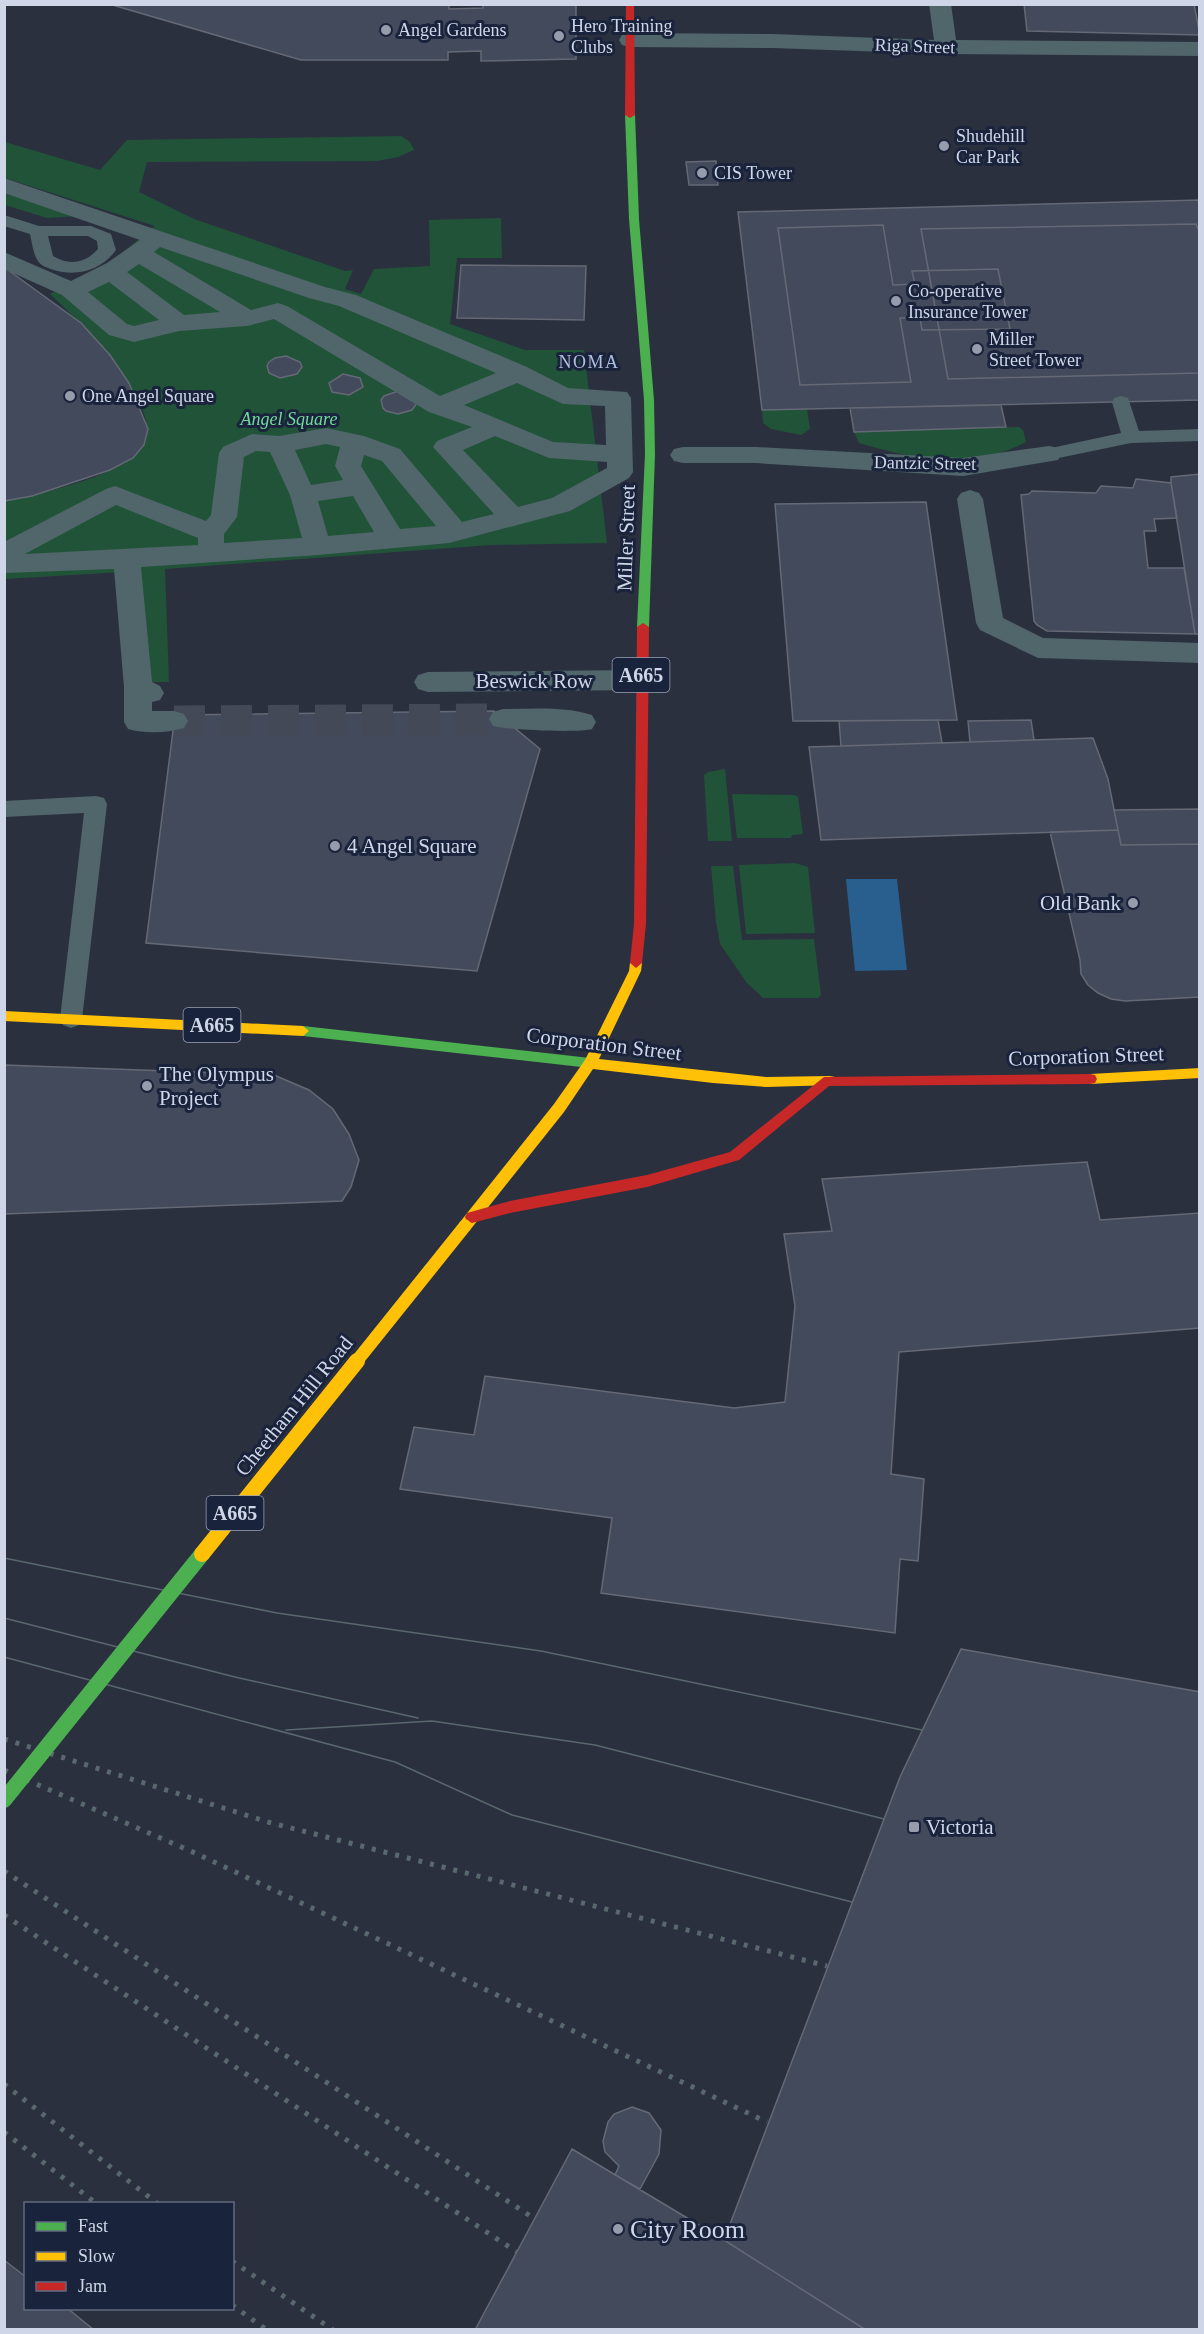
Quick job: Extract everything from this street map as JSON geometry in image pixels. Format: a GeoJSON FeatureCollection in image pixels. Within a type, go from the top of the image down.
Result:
{"type":"FeatureCollection","features":[{"type":"Feature","properties":{"kind":"main road","name":"Miller Street"},"geometry":{"type":"LineString","coordinates":[[590,1063],[635,971],[640,895],[641,680],[650,454],[649,399],[634,219],[629,82],[630,4]]}},
{"type":"Feature","properties":{"kind":"main road","name":"Corporation Street"},"geometry":{"type":"LineString","coordinates":[[4,1016],[263,1027],[353,1035],[713,1078],[824,1082],[1083,1079],[1200,1073]]}},
{"type":"Feature","properties":{"kind":"main road","name":"Cheetham Hill Road"},"geometry":{"type":"LineString","coordinates":[[4,1800],[559,1108],[590,1063]]}},
{"type":"Feature","properties":{"kind":"main road"},"geometry":{"type":"LineString","coordinates":[[469,1221],[510,1207],[647,1181],[734,1156],[824,1082]]}},
{"type":"Feature","properties":{"kind":"street"},"geometry":{"type":"LineString","coordinates":[[940,4],[946,47]]}},
{"type":"Feature","properties":{"kind":"street","name":"Riga Street"},"geometry":{"type":"LineString","coordinates":[[630,40],[772,41],[946,47],[1200,49]]}},
{"type":"Feature","properties":{"kind":"street"},"geometry":{"type":"LineString","coordinates":[[4,185],[148,246],[346,300],[518,374],[563,396],[618,398],[620,463]]}},
{"type":"Feature","properties":{"kind":"street"},"geometry":{"type":"LineString","coordinates":[[71,290],[112,272],[148,246]]}},
{"type":"Feature","properties":{"kind":"street"},"geometry":{"type":"LineString","coordinates":[[148,246],[247,318]]}},
{"type":"Feature","properties":{"kind":"street"},"geometry":{"type":"LineString","coordinates":[[4,259],[32,274],[71,290],[118,330],[134,334],[179,323],[247,318],[278,312],[318,293]]}},
{"type":"Feature","properties":{"kind":"street"},"geometry":{"type":"LineString","coordinates":[[112,272],[179,323]]}},
{"type":"Feature","properties":{"kind":"street"},"geometry":{"type":"LineString","coordinates":[[278,312],[438,406],[464,413],[549,450],[620,463]]}},
{"type":"Feature","properties":{"kind":"street"},"geometry":{"type":"LineString","coordinates":[[438,406],[518,374]]}},
{"type":"Feature","properties":{"kind":"street"},"geometry":{"type":"LineString","coordinates":[[494,427],[446,447],[513,518]]}},
{"type":"Feature","properties":{"kind":"street"},"geometry":{"type":"LineString","coordinates":[[211,543],[224,517],[232,453],[252,442],[279,444],[326,436],[355,442],[392,455],[456,532]]}},
{"type":"Feature","properties":{"kind":"street"},"geometry":{"type":"LineString","coordinates":[[355,442],[348,466],[392,539]]}},
{"type":"Feature","properties":{"kind":"street"},"geometry":{"type":"LineString","coordinates":[[279,444],[303,495],[318,546]]}},
{"type":"Feature","properties":{"kind":"street","name":"Dantzic Street"},"geometry":{"type":"LineString","coordinates":[[683,455],[756,455],[966,481],[1049,454]]}},
{"type":"Feature","properties":{"kind":"street"},"geometry":{"type":"LineString","coordinates":[[405,471],[454,456]]}},
{"type":"Feature","properties":{"kind":"street"},"geometry":{"type":"LineString","coordinates":[[4,564],[127,558],[211,543],[318,546],[456,532],[561,505],[620,463]]}},
{"type":"Feature","properties":{"kind":"street"},"geometry":{"type":"LineString","coordinates":[[966,481],[990,623],[1038,648],[1200,652]]}},
{"type":"Feature","properties":{"kind":"street"},"geometry":{"type":"LineString","coordinates":[[303,495],[360,486]]}},
{"type":"Feature","properties":{"kind":"street"},"geometry":{"type":"LineString","coordinates":[[4,554],[115,495],[211,543]]}},
{"type":"Feature","properties":{"kind":"street"},"geometry":{"type":"LineString","coordinates":[[127,558],[144,690],[138,722],[174,721]]}},
{"type":"Feature","properties":{"kind":"street","name":"Beswick Row"},"geometry":{"type":"LineString","coordinates":[[428,682],[641,680]]}},
{"type":"Feature","properties":{"kind":"street"},"geometry":{"type":"LineString","coordinates":[[503,719],[552,719],[582,722]]}},
{"type":"Feature","properties":{"kind":"lane"},"geometry":{"type":"LineString","coordinates":[[4,220],[38,231]]}},
{"type":"Feature","properties":{"kind":"lane"},"geometry":{"type":"LineString","coordinates":[[1121,402],[1131,437]]}},
{"type":"Feature","properties":{"kind":"lane","name":"Dantzic Street"},"geometry":{"type":"LineString","coordinates":[[1049,454],[1131,437],[1200,435]]}},
{"type":"Feature","properties":{"kind":"lane"},"geometry":{"type":"LineString","coordinates":[[4,809],[96,804],[71,1018]]}},
{"type":"Feature","properties":{"kind":"green space","name":"Angel Square"},"geometry":{"type":"Polygon","coordinates":[[[401,136],[410,142],[414,150],[398,157],[377,161],[147,162],[139,192],[194,219],[345,271],[353,270],[345,289],[361,294],[374,269],[430,266],[429,220],[501,218],[502,258],[457,258],[450,324],[525,350],[584,350],[607,543],[491,545],[165,569],[169,682],[150,682],[140,571],[5,579],[5,501],[100,475],[118,467],[143,447],[147,430],[143,410],[132,388],[98,343],[50,294],[100,271],[155,226],[5,178],[5,142],[100,170],[127,140],[401,136]]]}},
{"type":"Feature","properties":{"kind":"green space"},"geometry":{"type":"Polygon","coordinates":[[[4,193],[81,216],[47,218],[5,205],[4,193]]]}},
{"type":"Feature","properties":{"kind":"green space"},"geometry":{"type":"Polygon","coordinates":[[[807,409],[810,429],[801,435],[771,429],[763,423],[762,410],[807,409]]]}},
{"type":"Feature","properties":{"kind":"green space"},"geometry":{"type":"Polygon","coordinates":[[[1019,427],[1023,430],[1026,442],[1006,451],[964,460],[923,458],[880,449],[859,443],[854,432],[1019,427]]]}},
{"type":"Feature","properties":{"kind":"green space"},"geometry":{"type":"Polygon","coordinates":[[[725,769],[732,841],[708,841],[704,775],[725,769]]]}},
{"type":"Feature","properties":{"kind":"green space"},"geometry":{"type":"Polygon","coordinates":[[[732,794],[794,795],[798,797],[803,834],[792,835],[791,838],[737,838],[732,794]]]}},
{"type":"Feature","properties":{"kind":"green space"},"geometry":{"type":"Polygon","coordinates":[[[795,863],[808,867],[815,933],[746,934],[739,865],[795,863]]]}},
{"type":"Feature","properties":{"kind":"green space"},"geometry":{"type":"Polygon","coordinates":[[[711,866],[733,866],[742,940],[814,939],[821,995],[818,998],[763,998],[747,983],[720,944],[711,866]]]}},
{"type":"Feature","properties":{"kind":"water"},"geometry":{"type":"Polygon","coordinates":[[[846,879],[897,879],[907,970],[855,971],[846,879]]]}},
{"type":"Feature","properties":{"kind":"building","name":"Angel Gardens"},"geometry":{"type":"Polygon","coordinates":[[[109,4],[449,4],[449,9],[483,8],[483,4],[576,4],[576,59],[481,61],[481,51],[448,52],[448,60],[301,60],[109,4]]]}},
{"type":"Feature","properties":{"kind":"building"},"geometry":{"type":"Polygon","coordinates":[[[1024,4],[1194,4],[1200,35],[1027,31],[1024,4]]]}},
{"type":"Feature","properties":{"kind":"building","name":"CIS Tower"},"geometry":{"type":"Polygon","coordinates":[[[716,161],[718,185],[689,185],[686,162],[716,161]]]}},
{"type":"Feature","properties":{"kind":"building","name":"Miller Street Tower"},"geometry":{"type":"Polygon","coordinates":[[[1200,200],[1200,400],[762,410],[738,212],[1200,200]]]}},
{"type":"Feature","properties":{"kind":"building"},"geometry":{"type":"Polygon","coordinates":[[[1196,224],[1200,234],[1200,373],[948,379],[921,229],[1196,224]]]}},
{"type":"Feature","properties":{"kind":"building","name":"Co-operative Insurance Tower"},"geometry":{"type":"Polygon","coordinates":[[[883,225],[893,285],[915,284],[912,271],[998,269],[1010,329],[922,330],[920,318],[900,318],[911,382],[800,385],[778,228],[883,225]]]}},
{"type":"Feature","properties":{"kind":"building"},"geometry":{"type":"Polygon","coordinates":[[[461,265],[586,266],[584,320],[457,318],[461,265]]]}},
{"type":"Feature","properties":{"kind":"building","name":"One Angel Square"},"geometry":{"type":"Polygon","coordinates":[[[4,267],[81,323],[110,355],[129,383],[148,429],[144,445],[133,458],[110,470],[32,496],[4,501],[4,267]]]}},
{"type":"Feature","properties":{"kind":"building"},"geometry":{"type":"Polygon","coordinates":[[[286,356],[300,362],[302,367],[297,374],[280,378],[269,373],[267,366],[269,362],[286,356]]]}},
{"type":"Feature","properties":{"kind":"building"},"geometry":{"type":"Polygon","coordinates":[[[343,374],[360,378],[363,387],[349,395],[332,392],[329,383],[343,374]]]}},
{"type":"Feature","properties":{"kind":"building"},"geometry":{"type":"Polygon","coordinates":[[[398,391],[417,403],[412,410],[398,414],[383,408],[381,400],[384,396],[398,391]]]}},
{"type":"Feature","properties":{"kind":"building"},"geometry":{"type":"Polygon","coordinates":[[[1001,405],[1006,427],[854,432],[850,408],[1001,405]]]}},
{"type":"Feature","properties":{"kind":"building"},"geometry":{"type":"Polygon","coordinates":[[[1200,474],[1200,634],[1195,634],[1171,477],[1200,474]]]}},
{"type":"Feature","properties":{"kind":"building"},"geometry":{"type":"Polygon","coordinates":[[[1136,479],[1171,483],[1177,518],[1154,519],[1156,531],[1144,531],[1148,568],[1184,568],[1195,634],[1047,631],[1037,625],[1034,621],[1021,495],[1032,491],[1096,493],[1101,486],[1133,488],[1136,479]]]}},
{"type":"Feature","properties":{"kind":"building"},"geometry":{"type":"Polygon","coordinates":[[[926,502],[957,720],[793,721],[775,504],[926,502]]]}},
{"type":"Feature","properties":{"kind":"building","name":"4 Angel Square"},"geometry":{"type":"Polygon","coordinates":[[[494,711],[540,749],[477,971],[146,943],[175,715],[494,711]]]}},
{"type":"Feature","properties":{"kind":"building"},"geometry":{"type":"Polygon","coordinates":[[[938,720],[942,743],[970,742],[968,721],[1031,720],[1034,740],[1093,738],[1108,779],[1118,830],[821,840],[809,747],[841,746],[839,721],[938,720]]]}},
{"type":"Feature","properties":{"kind":"building"},"geometry":{"type":"Polygon","coordinates":[[[1093,738],[1108,779],[1118,830],[821,840],[809,747],[1093,738]]]}},
{"type":"Feature","properties":{"kind":"building"},"geometry":{"type":"Polygon","coordinates":[[[1200,809],[1200,844],[1121,845],[1114,810],[1200,809]]]}},
{"type":"Feature","properties":{"kind":"building","name":"Old Bank"},"geometry":{"type":"Polygon","coordinates":[[[1118,830],[1121,845],[1200,844],[1200,997],[1125,1001],[1111,999],[1088,985],[1081,974],[1080,960],[1050,832],[1118,830]]]}},
{"type":"Feature","properties":{"kind":"building"},"geometry":{"type":"Polygon","coordinates":[[[4,1065],[274,1075],[309,1090],[333,1109],[349,1134],[359,1160],[351,1187],[342,1201],[4,1214],[4,1065]]]}},
{"type":"Feature","properties":{"kind":"building"},"geometry":{"type":"Polygon","coordinates":[[[1087,1162],[1100,1220],[1200,1213],[1200,1328],[899,1352],[891,1474],[924,1479],[918,1561],[900,1559],[895,1633],[601,1593],[612,1518],[400,1489],[414,1427],[474,1435],[485,1376],[734,1408],[785,1402],[795,1306],[784,1234],[832,1231],[822,1179],[1087,1162]]]}},
{"type":"Feature","properties":{"kind":"building"},"geometry":{"type":"Polygon","coordinates":[[[961,1649],[1200,1692],[1200,2330],[866,2330],[724,2240],[900,1777],[961,1649]]]}},
{"type":"Feature","properties":{"kind":"building"},"geometry":{"type":"Polygon","coordinates":[[[632,2107],[649,2113],[661,2130],[659,2154],[640,2189],[615,2175],[619,2166],[605,2152],[603,2141],[608,2122],[614,2114],[632,2107]]]}},
{"type":"Feature","properties":{"kind":"building","name":"City Room"},"geometry":{"type":"Polygon","coordinates":[[[572,2149],[724,2240],[866,2330],[475,2330],[572,2149]]]}},
{"type":"Feature","properties":{"kind":"building"},"geometry":{"type":"Polygon","coordinates":[[[4,2260],[24,2275],[24,2310],[69,2310],[94,2330],[4,2330],[4,2260]]]}},
{"type":"Feature","properties":{"kind":"tunnel"},"geometry":{"type":"LineString","coordinates":[[174,721],[503,719]]}},
{"type":"Feature","properties":{"kind":"tram line"},"geometry":{"type":"LineString","coordinates":[[4,1558],[277,1613],[541,1651],[922,1730]]}},
{"type":"Feature","properties":{"kind":"tram line"},"geometry":{"type":"LineString","coordinates":[[4,1618],[235,1677],[418,1718]]}},
{"type":"Feature","properties":{"kind":"tram line"},"geometry":{"type":"LineString","coordinates":[[4,1657],[395,1762],[512,1815],[852,1902]]}},
{"type":"Feature","properties":{"kind":"tram line"},"geometry":{"type":"LineString","coordinates":[[286,1730],[432,1721],[595,1745],[884,1819]]}},
{"type":"Feature","properties":{"kind":"railway"},"geometry":{"type":"LineString","coordinates":[[4,1739],[268,1822],[827,1966]]}},
{"type":"Feature","properties":{"kind":"railway"},"geometry":{"type":"LineString","coordinates":[[4,1770],[195,1853],[767,2122]]}},
{"type":"Feature","properties":{"kind":"railway"},"geometry":{"type":"LineString","coordinates":[[4,1871],[535,2219]]}},
{"type":"Feature","properties":{"kind":"railway"},"geometry":{"type":"LineString","coordinates":[[4,1915],[517,2252]]}},
{"type":"Feature","properties":{"kind":"railway"},"geometry":{"type":"LineString","coordinates":[[4,2084],[155,2202]]}},
{"type":"Feature","properties":{"kind":"railway"},"geometry":{"type":"LineString","coordinates":[[4,2132],[94,2202]]}},
{"type":"Feature","properties":{"kind":"railway"},"geometry":{"type":"LineString","coordinates":[[234,2262],[333,2330]]}},
{"type":"Feature","properties":{"kind":"railway"},"geometry":{"type":"LineString","coordinates":[[234,2306],[267,2330]]}},
{"type":"Feature","properties":{"kind":"traffic: fast"},"geometry":{"type":"LineString","coordinates":[[630,115],[634,219],[649,400],[650,454],[643,627]]}},
{"type":"Feature","properties":{"kind":"traffic: fast"},"geometry":{"type":"LineString","coordinates":[[303,1031],[590,1063]]}},
{"type":"Feature","properties":{"kind":"traffic: fast"},"geometry":{"type":"LineString","coordinates":[[4,1800],[202,1554]]}},
{"type":"Feature","properties":{"kind":"traffic: slow"},"geometry":{"type":"LineString","coordinates":[[465,1226],[559,1108],[590,1063],[635,971],[636,963]]}},
{"type":"Feature","properties":{"kind":"traffic: slow"},"geometry":{"type":"LineString","coordinates":[[4,1016],[303,1031]]}},
{"type":"Feature","properties":{"kind":"traffic: slow"},"geometry":{"type":"LineString","coordinates":[[590,1063],[766,1082],[830,1081]]}},
{"type":"Feature","properties":{"kind":"traffic: slow"},"geometry":{"type":"LineString","coordinates":[[1090,1079],[1200,1073]]}},
{"type":"Feature","properties":{"kind":"traffic: slow"},"geometry":{"type":"LineString","coordinates":[[202,1554],[465,1226]]}},
{"type":"Feature","properties":{"kind":"traffic: jam"},"geometry":{"type":"LineString","coordinates":[[630,4],[630,115]]}},
{"type":"Feature","properties":{"kind":"traffic: jam"},"geometry":{"type":"LineString","coordinates":[[636,963],[640,924],[643,627]]}},
{"type":"Feature","properties":{"kind":"traffic: jam"},"geometry":{"type":"LineString","coordinates":[[830,1081],[1090,1079]]}},
{"type":"Feature","properties":{"kind":"traffic: jam"},"geometry":{"type":"LineString","coordinates":[[472,1217],[510,1207],[647,1181],[734,1156],[824,1082]]}},
{"type":"Feature","properties":{"kind":"place","name":"Angel Gardens"},"geometry":{"type":"Point","coordinates":[386,30]}},
{"type":"Feature","properties":{"kind":"place","name":"Hero Training Clubs"},"geometry":{"type":"Point","coordinates":[559,36]}},
{"type":"Feature","properties":{"kind":"place","name":"Shudehill Car Park"},"geometry":{"type":"Point","coordinates":[944,146]}},
{"type":"Feature","properties":{"kind":"place","name":"CIS Tower"},"geometry":{"type":"Point","coordinates":[702,173]}},
{"type":"Feature","properties":{"kind":"place","name":"Co-operative Insurance Tower"},"geometry":{"type":"Point","coordinates":[896,301]}},
{"type":"Feature","properties":{"kind":"place","name":"Miller Street Tower"},"geometry":{"type":"Point","coordinates":[977,349]}},
{"type":"Feature","properties":{"kind":"place","name":"One Angel Square"},"geometry":{"type":"Point","coordinates":[70,396]}},
{"type":"Feature","properties":{"kind":"place","name":"4 Angel Square"},"geometry":{"type":"Point","coordinates":[335,846]}},
{"type":"Feature","properties":{"kind":"place","name":"Old Bank"},"geometry":{"type":"Point","coordinates":[1133,903]}},
{"type":"Feature","properties":{"kind":"place","name":"The Olympus Project"},"geometry":{"type":"Point","coordinates":[147,1086]}},
{"type":"Feature","properties":{"kind":"place","name":"Victoria"},"geometry":{"type":"Point","coordinates":[914,1827]}},
{"type":"Feature","properties":{"kind":"place","name":"City Room"},"geometry":{"type":"Point","coordinates":[618,2229]}},
{"type":"Feature","properties":{"kind":"district","name":"NOMA"},"geometry":{"type":"Point","coordinates":[589,362]}}]}
